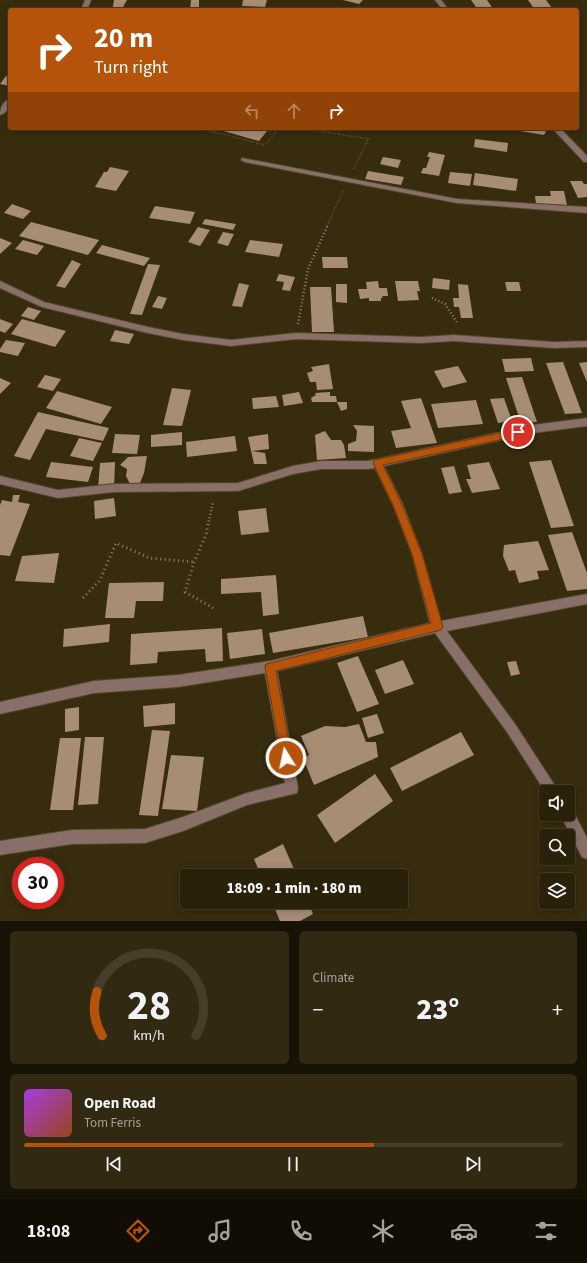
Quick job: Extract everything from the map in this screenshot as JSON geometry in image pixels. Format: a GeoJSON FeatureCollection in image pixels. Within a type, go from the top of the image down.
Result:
{"type":"FeatureCollection","features":[{"type":"Feature","properties":{"kind":"street"},"geometry":{"type":"LineString","coordinates":[[438,0],[444,8]]}},
{"type":"Feature","properties":{"kind":"street"},"geometry":{"type":"LineString","coordinates":[[0,113],[8,103]]}},
{"type":"Feature","properties":{"kind":"street"},"geometry":{"type":"LineString","coordinates":[[558,130],[587,160]]}},
{"type":"Feature","properties":{"kind":"street"},"geometry":{"type":"LineString","coordinates":[[245,160],[457,200],[587,210]]}},
{"type":"Feature","properties":{"kind":"street"},"geometry":{"type":"LineString","coordinates":[[0,284],[42,304],[148,330],[183,337],[231,343],[296,336],[421,340],[465,339],[554,346],[587,344]]}},
{"type":"Feature","properties":{"kind":"street"},"geometry":{"type":"LineString","coordinates":[[0,480],[58,494],[114,488],[238,487],[293,470],[321,465],[368,465],[533,429],[587,422]]}},
{"type":"Feature","properties":{"kind":"street"},"geometry":{"type":"LineString","coordinates":[[378,463],[398,505],[417,554],[437,627],[511,728],[548,785]]}},
{"type":"Feature","properties":{"kind":"street"},"geometry":{"type":"LineString","coordinates":[[0,708],[94,687],[178,681],[270,667],[437,627],[587,599]]}},
{"type":"Feature","properties":{"kind":"street"},"geometry":{"type":"LineString","coordinates":[[0,848],[72,837],[145,836],[183,824],[247,799],[292,788],[270,667]]}},
{"type":"Feature","properties":{"kind":"street"},"geometry":{"type":"LineString","coordinates":[[571,821],[587,852]]}},
{"type":"Feature","properties":{"kind":"path"},"geometry":{"type":"LineString","coordinates":[[206,130],[265,145],[277,130]]}},
{"type":"Feature","properties":{"kind":"path"},"geometry":{"type":"LineString","coordinates":[[296,336],[308,269],[368,139],[313,130]]}},
{"type":"Feature","properties":{"kind":"path"},"geometry":{"type":"LineString","coordinates":[[432,298],[445,304],[454,317],[465,339]]}},
{"type":"Feature","properties":{"kind":"path"},"geometry":{"type":"LineString","coordinates":[[215,488],[206,535],[194,562],[185,592],[215,609]]}},
{"type":"Feature","properties":{"kind":"path"},"geometry":{"type":"LineString","coordinates":[[83,598],[100,580],[116,543],[149,558],[194,562]]}},
{"type":"Feature","properties":{"kind":"building"},"geometry":{"type":"Polygon","coordinates":[[[114,0],[127,0],[123,7],[113,7],[114,0]]]}},
{"type":"Feature","properties":{"kind":"building"},"geometry":{"type":"Polygon","coordinates":[[[191,0],[199,0],[199,8],[190,8],[191,0]]]}},
{"type":"Feature","properties":{"kind":"building"},"geometry":{"type":"Polygon","coordinates":[[[243,0],[267,0],[265,7],[242,6],[243,0]]]}},
{"type":"Feature","properties":{"kind":"building"},"geometry":{"type":"Polygon","coordinates":[[[343,0],[363,0],[359,4],[343,0]]]}},
{"type":"Feature","properties":{"kind":"building"},"geometry":{"type":"Polygon","coordinates":[[[471,0],[487,0],[492,8],[477,8],[471,0]]]}},
{"type":"Feature","properties":{"kind":"building"},"geometry":{"type":"Polygon","coordinates":[[[528,0],[546,0],[552,8],[534,8],[528,0]]]}},
{"type":"Feature","properties":{"kind":"building"},"geometry":{"type":"Polygon","coordinates":[[[6,76],[8,76],[8,86],[0,84],[6,76]]]}},
{"type":"Feature","properties":{"kind":"building"},"geometry":{"type":"Polygon","coordinates":[[[220,130],[267,131],[259,141],[220,130]]]}},
{"type":"Feature","properties":{"kind":"building"},"geometry":{"type":"Polygon","coordinates":[[[520,130],[546,130],[544,135],[520,130]]]}},
{"type":"Feature","properties":{"kind":"building"},"geometry":{"type":"Polygon","coordinates":[[[475,139],[508,143],[507,152],[474,147],[475,139]]]}},
{"type":"Feature","properties":{"kind":"building"},"geometry":{"type":"Polygon","coordinates":[[[429,152],[445,155],[439,176],[421,173],[423,168],[426,168],[430,157],[427,157],[429,152]]]}},
{"type":"Feature","properties":{"kind":"building"},"geometry":{"type":"Polygon","coordinates":[[[383,157],[401,160],[398,168],[380,164],[383,157]]]}},
{"type":"Feature","properties":{"kind":"building"},"geometry":{"type":"Polygon","coordinates":[[[110,167],[129,171],[116,191],[95,187],[104,172],[107,172],[110,167]]]}},
{"type":"Feature","properties":{"kind":"building"},"geometry":{"type":"Polygon","coordinates":[[[368,171],[404,177],[401,185],[365,179],[368,171]]]}},
{"type":"Feature","properties":{"kind":"building"},"geometry":{"type":"Polygon","coordinates":[[[450,172],[472,174],[470,186],[448,183],[450,172]]]}},
{"type":"Feature","properties":{"kind":"building"},"geometry":{"type":"Polygon","coordinates":[[[475,173],[518,179],[516,191],[473,185],[475,173]]]}},
{"type":"Feature","properties":{"kind":"building"},"geometry":{"type":"Polygon","coordinates":[[[570,181],[582,181],[584,184],[587,184],[587,197],[578,198],[570,181]]]}},
{"type":"Feature","properties":{"kind":"building"},"geometry":{"type":"Polygon","coordinates":[[[550,191],[564,191],[567,205],[536,204],[535,196],[551,196],[550,191]]]}},
{"type":"Feature","properties":{"kind":"building"},"geometry":{"type":"Polygon","coordinates":[[[12,204],[31,211],[23,219],[4,213],[12,204]]]}},
{"type":"Feature","properties":{"kind":"building"},"geometry":{"type":"Polygon","coordinates":[[[155,206],[195,212],[190,224],[149,218],[155,206]]]}},
{"type":"Feature","properties":{"kind":"building"},"geometry":{"type":"Polygon","coordinates":[[[205,219],[236,224],[233,230],[202,224],[205,219]]]}},
{"type":"Feature","properties":{"kind":"building"},"geometry":{"type":"Polygon","coordinates":[[[31,222],[99,240],[88,255],[19,236],[31,222]]]}},
{"type":"Feature","properties":{"kind":"building"},"geometry":{"type":"Polygon","coordinates":[[[198,227],[210,230],[200,246],[188,242],[198,227]]]}},
{"type":"Feature","properties":{"kind":"building"},"geometry":{"type":"Polygon","coordinates":[[[223,232],[234,234],[228,246],[217,243],[223,232]]]}},
{"type":"Feature","properties":{"kind":"building"},"geometry":{"type":"Polygon","coordinates":[[[0,238],[12,243],[0,254],[0,238]]]}},
{"type":"Feature","properties":{"kind":"building"},"geometry":{"type":"Polygon","coordinates":[[[23,240],[44,246],[37,255],[15,249],[23,240]]]}},
{"type":"Feature","properties":{"kind":"building"},"geometry":{"type":"Polygon","coordinates":[[[250,240],[283,244],[279,257],[245,252],[250,240]]]}},
{"type":"Feature","properties":{"kind":"building"},"geometry":{"type":"Polygon","coordinates":[[[102,245],[150,258],[144,266],[96,253],[102,245]]]}},
{"type":"Feature","properties":{"kind":"building"},"geometry":{"type":"Polygon","coordinates":[[[322,257],[347,257],[348,268],[323,268],[322,257]]]}},
{"type":"Feature","properties":{"kind":"building"},"geometry":{"type":"Polygon","coordinates":[[[72,260],[81,264],[65,288],[56,286],[72,260]]]}},
{"type":"Feature","properties":{"kind":"building"},"geometry":{"type":"Polygon","coordinates":[[[148,264],[160,265],[142,315],[130,314],[148,264]]]}},
{"type":"Feature","properties":{"kind":"building"},"geometry":{"type":"Polygon","coordinates":[[[279,274],[295,277],[290,291],[282,290],[284,282],[276,281],[279,274]]]}},
{"type":"Feature","properties":{"kind":"building"},"geometry":{"type":"Polygon","coordinates":[[[433,278],[450,280],[449,290],[432,288],[433,278]]]}},
{"type":"Feature","properties":{"kind":"building"},"geometry":{"type":"Polygon","coordinates":[[[378,281],[379,288],[387,288],[388,296],[382,296],[383,298],[381,298],[381,301],[369,301],[369,298],[360,299],[358,289],[367,289],[366,282],[378,281]]]}},
{"type":"Feature","properties":{"kind":"building"},"geometry":{"type":"Polygon","coordinates":[[[395,281],[418,281],[420,291],[417,291],[419,300],[398,301],[395,281]]]}},
{"type":"Feature","properties":{"kind":"building"},"geometry":{"type":"Polygon","coordinates":[[[505,282],[519,282],[521,291],[507,291],[505,282]]]}},
{"type":"Feature","properties":{"kind":"building"},"geometry":{"type":"Polygon","coordinates":[[[239,283],[249,285],[242,307],[232,306],[239,283]]]}},
{"type":"Feature","properties":{"kind":"building"},"geometry":{"type":"Polygon","coordinates":[[[336,284],[347,284],[347,303],[336,302],[336,284]]]}},
{"type":"Feature","properties":{"kind":"building"},"geometry":{"type":"Polygon","coordinates":[[[458,284],[468,285],[473,318],[461,318],[459,307],[454,307],[453,298],[459,298],[458,284]]]}},
{"type":"Feature","properties":{"kind":"building"},"geometry":{"type":"Polygon","coordinates":[[[310,287],[331,287],[334,332],[312,332],[310,287]]]}},
{"type":"Feature","properties":{"kind":"building"},"geometry":{"type":"Polygon","coordinates":[[[158,296],[167,298],[162,309],[152,307],[158,296]]]}},
{"type":"Feature","properties":{"kind":"building"},"geometry":{"type":"Polygon","coordinates":[[[28,307],[41,311],[34,320],[21,316],[28,307]]]}},
{"type":"Feature","properties":{"kind":"building"},"geometry":{"type":"Polygon","coordinates":[[[0,319],[13,324],[5,333],[0,331],[0,319]]]}},
{"type":"Feature","properties":{"kind":"building"},"geometry":{"type":"Polygon","coordinates":[[[22,319],[66,331],[55,347],[11,334],[22,319]]]}},
{"type":"Feature","properties":{"kind":"building"},"geometry":{"type":"Polygon","coordinates":[[[115,330],[134,334],[129,344],[110,341],[115,330]]]}},
{"type":"Feature","properties":{"kind":"building"},"geometry":{"type":"Polygon","coordinates":[[[6,340],[25,343],[18,356],[0,352],[0,349],[6,340]]]}},
{"type":"Feature","properties":{"kind":"building"},"geometry":{"type":"Polygon","coordinates":[[[531,358],[534,371],[505,372],[502,359],[531,358]]]}},
{"type":"Feature","properties":{"kind":"building"},"geometry":{"type":"Polygon","coordinates":[[[563,362],[582,413],[565,414],[546,363],[563,362]]]}},
{"type":"Feature","properties":{"kind":"building"},"geometry":{"type":"Polygon","coordinates":[[[587,362],[587,382],[579,363],[587,362]]]}},
{"type":"Feature","properties":{"kind":"building"},"geometry":{"type":"Polygon","coordinates":[[[329,364],[333,389],[317,390],[316,382],[310,382],[307,373],[313,371],[311,367],[329,364]]]}},
{"type":"Feature","properties":{"kind":"building"},"geometry":{"type":"Polygon","coordinates":[[[458,366],[467,382],[443,388],[434,371],[458,366]]]}},
{"type":"Feature","properties":{"kind":"building"},"geometry":{"type":"Polygon","coordinates":[[[45,375],[61,379],[53,391],[37,387],[45,375]]]}},
{"type":"Feature","properties":{"kind":"building"},"geometry":{"type":"Polygon","coordinates":[[[522,377],[537,422],[521,423],[506,378],[522,377]]]}},
{"type":"Feature","properties":{"kind":"building"},"geometry":{"type":"Polygon","coordinates":[[[0,378],[11,383],[0,394],[0,378]]]}},
{"type":"Feature","properties":{"kind":"building"},"geometry":{"type":"Polygon","coordinates":[[[172,388],[191,390],[182,426],[163,425],[172,388]]]}},
{"type":"Feature","properties":{"kind":"building"},"geometry":{"type":"Polygon","coordinates":[[[57,391],[112,407],[101,424],[46,408],[57,391]]]}},
{"type":"Feature","properties":{"kind":"building"},"geometry":{"type":"Polygon","coordinates":[[[299,392],[303,403],[284,406],[282,395],[299,392]]]}},
{"type":"Feature","properties":{"kind":"building"},"geometry":{"type":"Polygon","coordinates":[[[330,392],[330,396],[336,396],[337,402],[312,402],[311,398],[316,395],[315,393],[330,392]]]}},
{"type":"Feature","properties":{"kind":"building"},"geometry":{"type":"Polygon","coordinates":[[[276,396],[279,407],[253,409],[252,398],[276,396]]]}},
{"type":"Feature","properties":{"kind":"building"},"geometry":{"type":"Polygon","coordinates":[[[421,398],[437,443],[396,448],[391,431],[411,428],[401,401],[421,398]]]}},
{"type":"Feature","properties":{"kind":"building"},"geometry":{"type":"Polygon","coordinates":[[[504,398],[512,421],[498,423],[490,399],[504,398]]]}},
{"type":"Feature","properties":{"kind":"building"},"geometry":{"type":"Polygon","coordinates":[[[476,400],[483,424],[438,428],[431,404],[476,400]]]}},
{"type":"Feature","properties":{"kind":"building"},"geometry":{"type":"Polygon","coordinates":[[[337,402],[347,402],[347,409],[341,411],[337,402]]]}},
{"type":"Feature","properties":{"kind":"building"},"geometry":{"type":"Polygon","coordinates":[[[38,412],[109,428],[103,441],[46,429],[30,460],[14,456],[38,412]]]}},
{"type":"Feature","properties":{"kind":"building"},"geometry":{"type":"Polygon","coordinates":[[[353,425],[374,426],[374,452],[348,451],[348,444],[356,441],[357,431],[353,425]]]}},
{"type":"Feature","properties":{"kind":"building"},"geometry":{"type":"Polygon","coordinates":[[[325,431],[331,440],[341,440],[344,445],[346,458],[317,460],[315,435],[325,431]]]}},
{"type":"Feature","properties":{"kind":"building"},"geometry":{"type":"Polygon","coordinates":[[[182,432],[182,445],[151,447],[151,435],[182,432]]]}},
{"type":"Feature","properties":{"kind":"building"},"geometry":{"type":"Polygon","coordinates":[[[115,434],[140,435],[137,454],[112,453],[115,434]]]}},
{"type":"Feature","properties":{"kind":"building"},"geometry":{"type":"Polygon","coordinates":[[[268,434],[269,449],[252,451],[265,453],[267,464],[254,464],[248,437],[268,434]]]}},
{"type":"Feature","properties":{"kind":"building"},"geometry":{"type":"Polygon","coordinates":[[[235,436],[237,451],[187,457],[186,442],[235,436]]]}},
{"type":"Feature","properties":{"kind":"building"},"geometry":{"type":"Polygon","coordinates":[[[79,438],[102,443],[93,461],[70,456],[79,438]]]}},
{"type":"Feature","properties":{"kind":"building"},"geometry":{"type":"Polygon","coordinates":[[[147,456],[144,473],[140,483],[130,484],[126,476],[127,469],[120,465],[128,457],[147,456]]]}},
{"type":"Feature","properties":{"kind":"building"},"geometry":{"type":"Polygon","coordinates":[[[551,460],[574,526],[551,528],[529,462],[551,460]]]}},
{"type":"Feature","properties":{"kind":"building"},"geometry":{"type":"Polygon","coordinates":[[[51,462],[93,467],[88,482],[46,477],[51,462]]]}},
{"type":"Feature","properties":{"kind":"building"},"geometry":{"type":"Polygon","coordinates":[[[115,462],[114,488],[98,489],[100,463],[115,462]]]}},
{"type":"Feature","properties":{"kind":"building"},"geometry":{"type":"Polygon","coordinates":[[[489,462],[500,489],[472,493],[466,479],[471,479],[467,465],[489,462]]]}},
{"type":"Feature","properties":{"kind":"building"},"geometry":{"type":"Polygon","coordinates":[[[454,466],[462,492],[449,494],[441,468],[454,466]]]}},
{"type":"Feature","properties":{"kind":"building"},"geometry":{"type":"Polygon","coordinates":[[[13,495],[20,495],[18,502],[30,504],[10,556],[0,555],[0,505],[2,500],[12,502],[13,495]]]}},
{"type":"Feature","properties":{"kind":"building"},"geometry":{"type":"Polygon","coordinates":[[[114,498],[116,516],[95,519],[94,501],[114,498]]]}},
{"type":"Feature","properties":{"kind":"building"},"geometry":{"type":"Polygon","coordinates":[[[266,508],[269,532],[241,535],[238,511],[266,508]]]}},
{"type":"Feature","properties":{"kind":"building"},"geometry":{"type":"Polygon","coordinates":[[[572,532],[587,573],[587,589],[567,591],[548,535],[572,532]]]}},
{"type":"Feature","properties":{"kind":"building"},"geometry":{"type":"Polygon","coordinates":[[[538,541],[549,570],[537,571],[539,579],[519,583],[515,570],[509,571],[503,556],[504,545],[538,541]]]}},
{"type":"Feature","properties":{"kind":"building"},"geometry":{"type":"Polygon","coordinates":[[[59,553],[54,583],[15,581],[22,556],[59,553]]]}},
{"type":"Feature","properties":{"kind":"building"},"geometry":{"type":"Polygon","coordinates":[[[276,575],[279,614],[263,616],[261,592],[221,594],[221,579],[276,575]]]}},
{"type":"Feature","properties":{"kind":"building"},"geometry":{"type":"Polygon","coordinates":[[[164,582],[163,601],[136,601],[134,618],[105,618],[109,583],[164,582]]]}},
{"type":"Feature","properties":{"kind":"building"},"geometry":{"type":"Polygon","coordinates":[[[363,616],[368,637],[273,653],[269,633],[363,616]]]}},
{"type":"Feature","properties":{"kind":"building"},"geometry":{"type":"Polygon","coordinates":[[[110,624],[109,642],[63,647],[64,629],[110,624]]]}},
{"type":"Feature","properties":{"kind":"building"},"geometry":{"type":"Polygon","coordinates":[[[222,628],[223,661],[206,662],[205,649],[158,652],[157,663],[130,665],[131,634],[222,628]]]}},
{"type":"Feature","properties":{"kind":"building"},"geometry":{"type":"Polygon","coordinates":[[[262,629],[265,654],[230,659],[227,633],[262,629]]]}},
{"type":"Feature","properties":{"kind":"building"},"geometry":{"type":"Polygon","coordinates":[[[358,656],[379,704],[357,712],[337,663],[358,656]]]}},
{"type":"Feature","properties":{"kind":"building"},"geometry":{"type":"Polygon","coordinates":[[[403,660],[414,684],[385,694],[375,670],[403,660]]]}},
{"type":"Feature","properties":{"kind":"building"},"geometry":{"type":"Polygon","coordinates":[[[516,661],[520,674],[511,676],[507,662],[516,661]]]}},
{"type":"Feature","properties":{"kind":"building"},"geometry":{"type":"Polygon","coordinates":[[[175,703],[175,724],[144,727],[143,706],[175,703]]]}},
{"type":"Feature","properties":{"kind":"building"},"geometry":{"type":"Polygon","coordinates":[[[79,707],[79,730],[65,732],[65,709],[79,707]]]}},
{"type":"Feature","properties":{"kind":"building"},"geometry":{"type":"Polygon","coordinates":[[[377,714],[384,733],[368,738],[362,718],[377,714]]]}},
{"type":"Feature","properties":{"kind":"building"},"geometry":{"type":"Polygon","coordinates":[[[359,724],[366,742],[376,742],[378,757],[314,785],[303,758],[309,755],[301,736],[325,726],[345,727],[359,724]]]}},
{"type":"Feature","properties":{"kind":"building"},"geometry":{"type":"Polygon","coordinates":[[[152,730],[170,731],[158,816],[139,815],[152,730]]]}},
{"type":"Feature","properties":{"kind":"building"},"geometry":{"type":"Polygon","coordinates":[[[461,732],[474,755],[402,791],[390,768],[461,732]]]}},
{"type":"Feature","properties":{"kind":"building"},"geometry":{"type":"Polygon","coordinates":[[[85,737],[104,737],[98,804],[78,805],[85,737]]]}},
{"type":"Feature","properties":{"kind":"building"},"geometry":{"type":"Polygon","coordinates":[[[60,738],[81,738],[73,810],[50,810],[60,738]]]}},
{"type":"Feature","properties":{"kind":"building"},"geometry":{"type":"Polygon","coordinates":[[[171,755],[204,757],[197,811],[162,809],[171,755]]]}},
{"type":"Feature","properties":{"kind":"building"},"geometry":{"type":"Polygon","coordinates":[[[375,774],[393,801],[335,843],[317,815],[375,774]]]}},
{"type":"Feature","properties":{"kind":"building"},"geometry":{"type":"Polygon","coordinates":[[[283,844],[294,869],[258,869],[254,859],[283,844]]]}},
{"type":"Feature","properties":{"kind":"building"},"geometry":{"type":"Polygon","coordinates":[[[275,909],[311,909],[313,914],[300,921],[280,921],[275,909]]]}},
{"type":"Feature","properties":{"kind":"route"},"geometry":{"type":"LineString","coordinates":[[286,758],[270,667],[437,627],[417,554],[398,505],[378,463],[518,432]]}}]}
